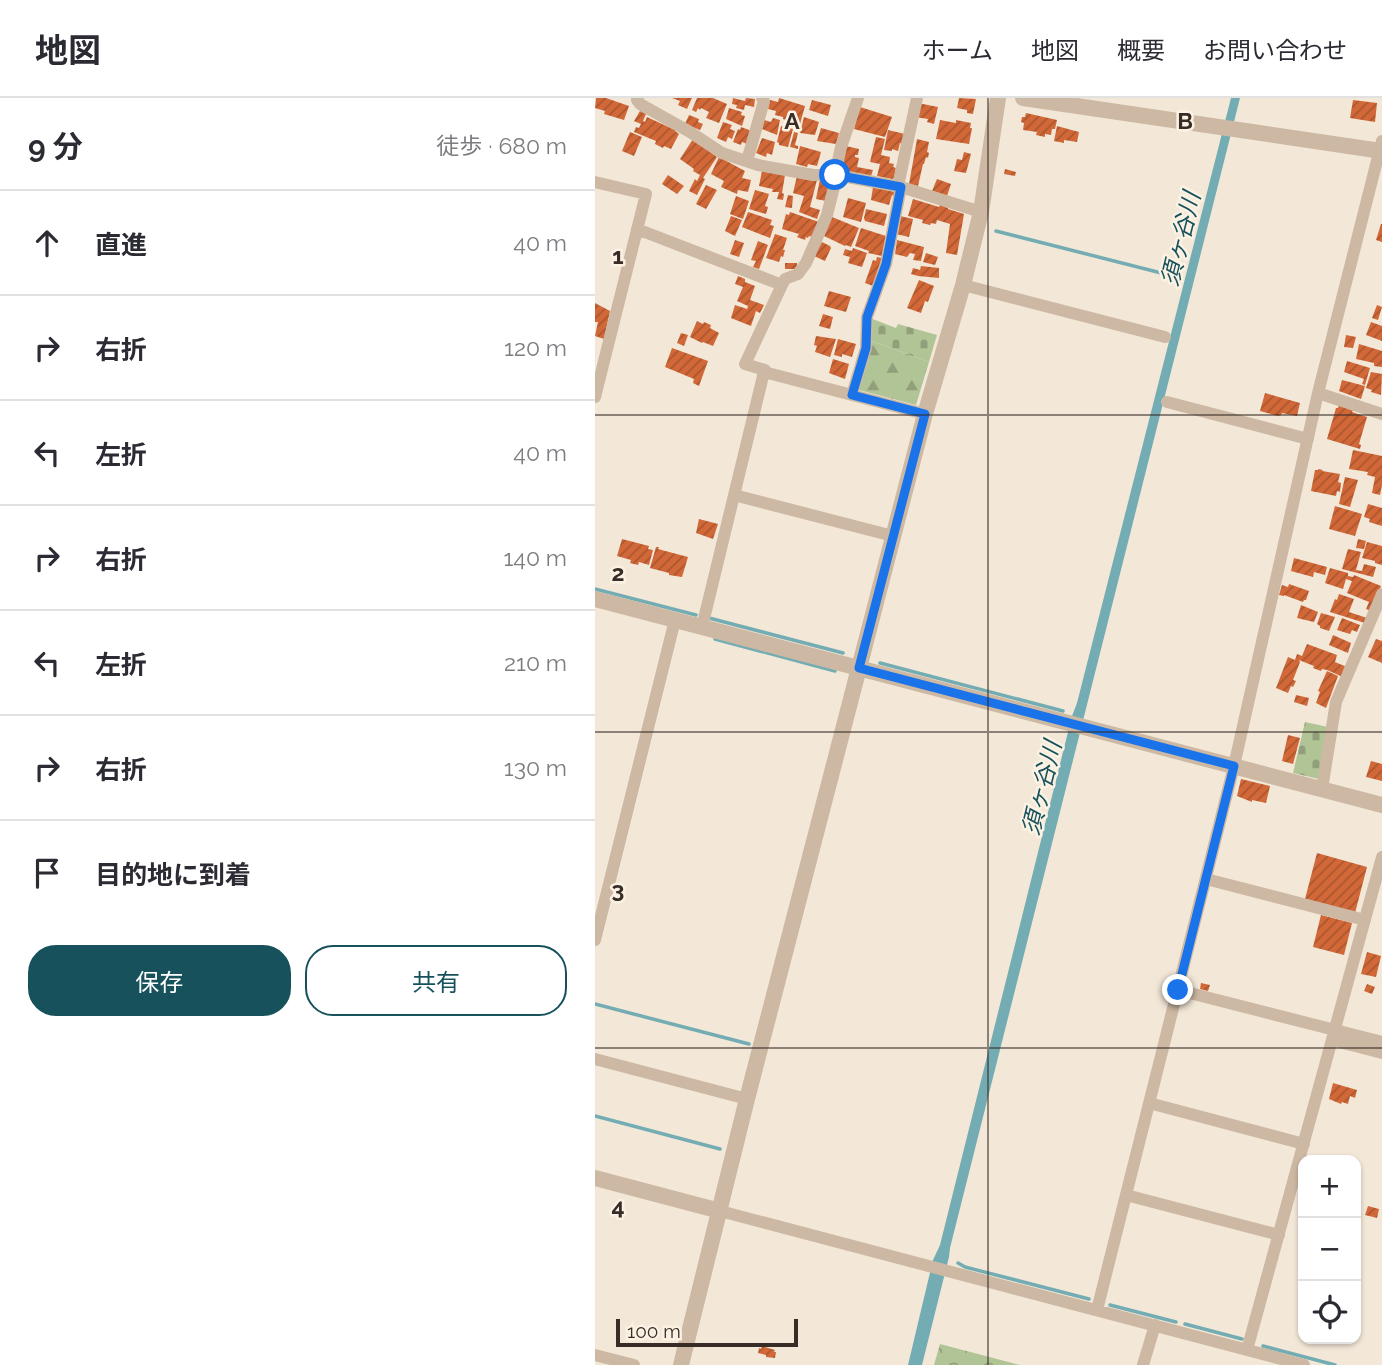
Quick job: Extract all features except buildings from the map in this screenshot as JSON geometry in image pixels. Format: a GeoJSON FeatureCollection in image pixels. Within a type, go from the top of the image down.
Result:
{"type":"FeatureCollection","features":[{"type":"Feature","properties":{"kind":"street"},"geometry":{"type":"LineString","coordinates":[[638,98],[640,104],[722,153],[758,165],[900,186],[981,212]]}},
{"type":"Feature","properties":{"kind":"street"},"geometry":{"type":"LineString","coordinates":[[747,161],[764,101],[762,98]]}},
{"type":"Feature","properties":{"kind":"street"},"geometry":{"type":"LineString","coordinates":[[858,98],[841,147],[827,215],[806,263],[798,274],[785,279],[745,364],[765,370],[764,372],[925,414]]}},
{"type":"Feature","properties":{"kind":"street"},"geometry":{"type":"LineString","coordinates":[[852,395],[866,348],[867,317],[886,264],[917,98]]}},
{"type":"Feature","properties":{"kind":"street"},"geometry":{"type":"LineString","coordinates":[[681,1365],[747,1098],[893,536],[963,285],[981,212],[998,98]]}},
{"type":"Feature","properties":{"kind":"street"},"geometry":{"type":"LineString","coordinates":[[1023,98],[1236,130],[1382,147],[1318,393],[1234,766],[1097,1310]]}},
{"type":"Feature","properties":{"kind":"street"},"geometry":{"type":"LineString","coordinates":[[595,182],[646,194],[595,397]]}},
{"type":"Feature","properties":{"kind":"street"},"geometry":{"type":"LineString","coordinates":[[637,229],[782,285]]}},
{"type":"Feature","properties":{"kind":"street"},"geometry":{"type":"LineString","coordinates":[[963,285],[1165,337]]}},
{"type":"Feature","properties":{"kind":"street"},"geometry":{"type":"LineString","coordinates":[[702,626],[764,372]]}},
{"type":"Feature","properties":{"kind":"street"},"geometry":{"type":"LineString","coordinates":[[1318,393],[1382,414]]}},
{"type":"Feature","properties":{"kind":"street"},"geometry":{"type":"LineString","coordinates":[[1167,402],[1308,439]]}},
{"type":"Feature","properties":{"kind":"street"},"geometry":{"type":"LineString","coordinates":[[734,495],[893,536]]}},
{"type":"Feature","properties":{"kind":"street"},"geometry":{"type":"LineString","coordinates":[[1322,789],[1336,702],[1382,594]]}},
{"type":"Feature","properties":{"kind":"street"},"geometry":{"type":"LineString","coordinates":[[595,599],[1382,805]]}},
{"type":"Feature","properties":{"kind":"street"},"geometry":{"type":"LineString","coordinates":[[595,940],[675,620]]}},
{"type":"Feature","properties":{"kind":"street"},"geometry":{"type":"LineString","coordinates":[[1247,1350],[1365,920],[1376,901],[1382,857]]}},
{"type":"Feature","properties":{"kind":"street"},"geometry":{"type":"LineString","coordinates":[[1206,878],[1365,920]]}},
{"type":"Feature","properties":{"kind":"street"},"geometry":{"type":"LineString","coordinates":[[1178,990],[1333,1034],[1382,1053]]}},
{"type":"Feature","properties":{"kind":"street"},"geometry":{"type":"LineString","coordinates":[[1333,1034],[1382,1042]]}},
{"type":"Feature","properties":{"kind":"street"},"geometry":{"type":"LineString","coordinates":[[595,1059],[747,1098]]}},
{"type":"Feature","properties":{"kind":"street"},"geometry":{"type":"LineString","coordinates":[[1149,1103],[1304,1144]]}},
{"type":"Feature","properties":{"kind":"street"},"geometry":{"type":"LineString","coordinates":[[595,1178],[1304,1365]]}},
{"type":"Feature","properties":{"kind":"street"},"geometry":{"type":"LineString","coordinates":[[1126,1195],[1279,1235]]}},
{"type":"Feature","properties":{"kind":"street"},"geometry":{"type":"LineString","coordinates":[[1143,1365],[1155,1325]]}},
{"type":"Feature","properties":{"kind":"street"},"geometry":{"type":"LineString","coordinates":[[595,1355],[634,1365]]}},
{"type":"Feature","properties":{"kind":"green space"},"geometry":{"type":"Polygon","coordinates":[[[870,318],[896,328],[898,324],[937,335],[929,362],[869,340],[870,318]]]}},
{"type":"Feature","properties":{"kind":"green space"},"geometry":{"type":"Polygon","coordinates":[[[869,340],[929,362],[916,405],[859,390],[869,340]]]}},
{"type":"Feature","properties":{"kind":"green space"},"geometry":{"type":"Polygon","coordinates":[[[1305,722],[1328,727],[1319,779],[1293,773],[1305,722]]]}},
{"type":"Feature","properties":{"kind":"green space"},"geometry":{"type":"Polygon","coordinates":[[[940,1344],[1020,1365],[934,1365],[940,1344]]]}},
{"type":"Feature","properties":{"kind":"water"},"geometry":{"type":"Polygon","coordinates":[[[1231,98],[1240,98],[922,1365],[908,1365],[933,1260],[940,1245],[1072,716],[1231,98]]]}},
{"type":"Feature","properties":{"kind":"waterway","name":"須ヶ谷川"},"geometry":{"type":"LineString","coordinates":[[996,231],[1177,277]]}},
{"type":"Feature","properties":{"kind":"waterway"},"geometry":{"type":"LineString","coordinates":[[595,589],[696,615]]}},
{"type":"Feature","properties":{"kind":"waterway"},"geometry":{"type":"LineString","coordinates":[[709,618],[843,653]]}},
{"type":"Feature","properties":{"kind":"waterway"},"geometry":{"type":"LineString","coordinates":[[715,639],[835,671]]}},
{"type":"Feature","properties":{"kind":"waterway"},"geometry":{"type":"LineString","coordinates":[[880,663],[1063,711]]}},
{"type":"Feature","properties":{"kind":"waterway"},"geometry":{"type":"LineString","coordinates":[[595,1004],[749,1044]]}},
{"type":"Feature","properties":{"kind":"waterway"},"geometry":{"type":"LineString","coordinates":[[595,1116],[720,1149]]}},
{"type":"Feature","properties":{"kind":"waterway"},"geometry":{"type":"LineString","coordinates":[[958,1263],[1089,1299]]}},
{"type":"Feature","properties":{"kind":"waterway"},"geometry":{"type":"LineString","coordinates":[[1110,1305],[1176,1322]]}},
{"type":"Feature","properties":{"kind":"waterway"},"geometry":{"type":"LineString","coordinates":[[1185,1324],[1242,1339]]}},
{"type":"Feature","properties":{"kind":"waterway"},"geometry":{"type":"LineString","coordinates":[[1263,1346],[1335,1365]]}},
{"type":"Feature","properties":{"kind":"route"},"geometry":{"type":"LineString","coordinates":[[835,175],[901,187],[886,264],[867,317],[866,348],[852,395],[925,414],[859,668],[1234,766],[1178,990]]}}]}
